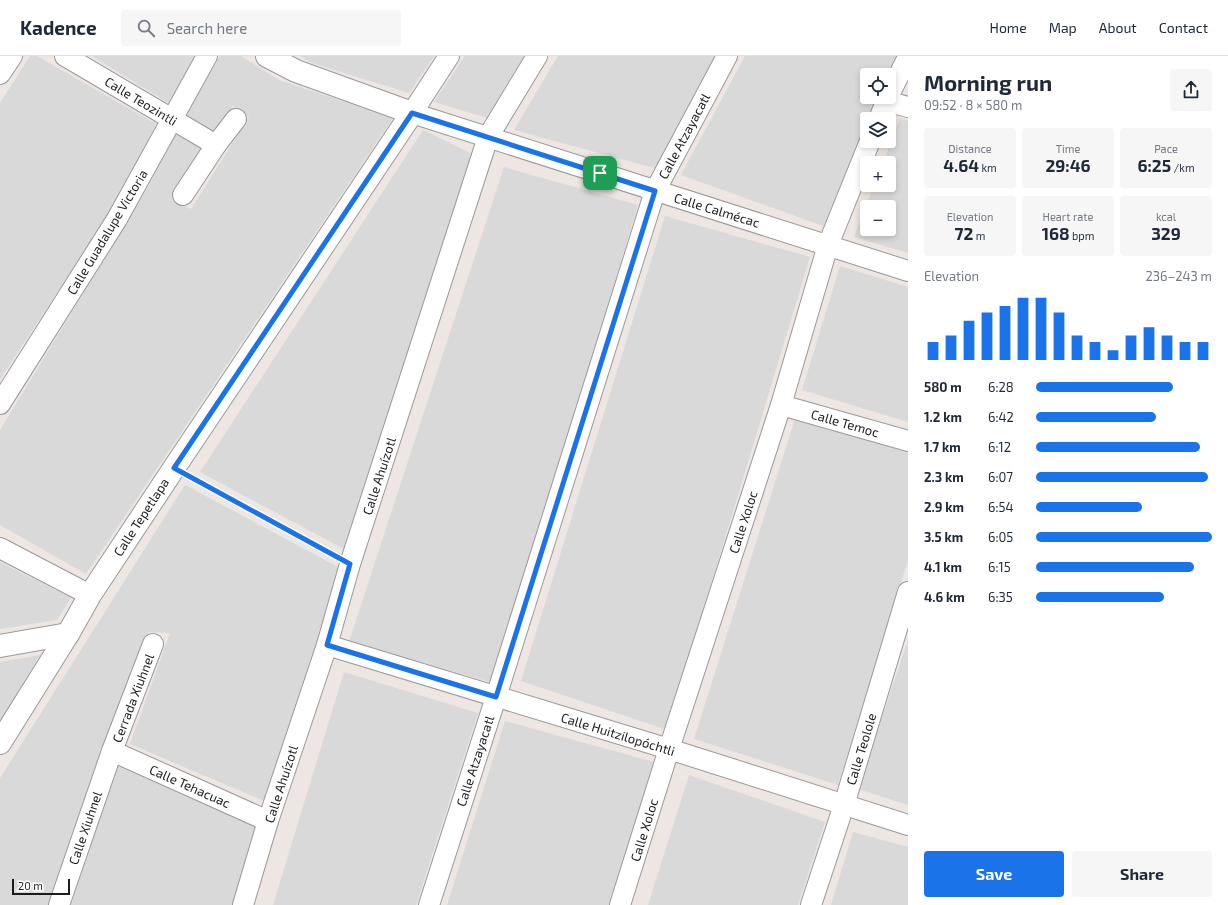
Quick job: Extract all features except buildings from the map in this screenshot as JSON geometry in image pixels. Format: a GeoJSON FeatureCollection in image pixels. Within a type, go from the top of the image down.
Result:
{"type":"FeatureCollection","features":[{"type":"Feature","properties":{"kind":"street"},"geometry":{"type":"LineString","coordinates":[[0,74],[12,56]]}},
{"type":"Feature","properties":{"kind":"street","name":"Calle Teozintli"},"geometry":{"type":"LineString","coordinates":[[65,56],[216,145]]}},
{"type":"Feature","properties":{"kind":"street","name":"Calle Guadalupe Victoria"},"geometry":{"type":"LineString","coordinates":[[0,404],[117,219],[207,56]]}},
{"type":"Feature","properties":{"kind":"street"},"geometry":{"type":"LineString","coordinates":[[267,56],[296,71],[412,113]]}},
{"type":"Feature","properties":{"kind":"street","name":"Calle Tepetlapa"},"geometry":{"type":"LineString","coordinates":[[0,743],[68,634],[90,595],[450,56]]}},
{"type":"Feature","properties":{"kind":"street","name":"Calle Ahuízotl"},"geometry":{"type":"LineString","coordinates":[[243,905],[268,821],[327,645],[350,564],[488,137],[536,56]]}},
{"type":"Feature","properties":{"kind":"street","name":"Calle Atzayacatl"},"geometry":{"type":"LineString","coordinates":[[429,905],[655,191],[727,56]]}},
{"type":"Feature","properties":{"kind":"street"},"geometry":{"type":"LineString","coordinates":[[896,82],[908,57]]}},
{"type":"Feature","properties":{"kind":"street"},"geometry":{"type":"LineString","coordinates":[[896,102],[908,107]]}},
{"type":"Feature","properties":{"kind":"street","name":"Calle Calmécac"},"geometry":{"type":"LineString","coordinates":[[412,113],[908,271]]}},
{"type":"Feature","properties":{"kind":"street"},"geometry":{"type":"LineString","coordinates":[[183,195],[216,145],[236,119]]}},
{"type":"Feature","properties":{"kind":"street","name":"Calle Xoloc"},"geometry":{"type":"LineString","coordinates":[[620,905],[781,405],[828,245],[867,148]]}},
{"type":"Feature","properties":{"kind":"street","name":"Calle Temoc"},"geometry":{"type":"LineString","coordinates":[[781,405],[908,441]]}},
{"type":"Feature","properties":{"kind":"street"},"geometry":{"type":"LineString","coordinates":[[0,548],[90,595]]}},
{"type":"Feature","properties":{"kind":"street","name":"Calle Teolole"},"geometry":{"type":"LineString","coordinates":[[811,905],[844,805],[908,592]]}},
{"type":"Feature","properties":{"kind":"street"},"geometry":{"type":"LineString","coordinates":[[0,646],[68,634]]}},
{"type":"Feature","properties":{"kind":"street","name":"Cerrada Xiuhnel"},"geometry":{"type":"LineString","coordinates":[[112,751],[153,644]]}},
{"type":"Feature","properties":{"kind":"street","name":"Calle Huitzilopóchtli"},"geometry":{"type":"LineString","coordinates":[[327,645],[669,749],[908,825]]}},
{"type":"Feature","properties":{"kind":"street","name":"Calle Tehacuac"},"geometry":{"type":"LineString","coordinates":[[112,751],[268,821]]}},
{"type":"Feature","properties":{"kind":"street","name":"Calle Xiuhnel"},"geometry":{"type":"LineString","coordinates":[[59,905],[112,751]]}},
{"type":"Feature","properties":{"kind":"path"},"geometry":{"type":"LineString","coordinates":[[174,468],[350,564]]}},
{"type":"Feature","properties":{"kind":"shaded area"},"geometry":{"type":"Polygon","coordinates":[[[30,56],[37,56],[156,124],[122,194],[0,379],[0,103],[30,56]]]}},
{"type":"Feature","properties":{"kind":"shaded area"},"geometry":{"type":"Polygon","coordinates":[[[92,56],[194,56],[170,104],[92,56]]]}},
{"type":"Feature","properties":{"kind":"shaded area"},"geometry":{"type":"Polygon","coordinates":[[[220,56],[241,56],[279,80],[393,118],[86,574],[0,525],[0,430],[148,187],[176,134],[203,147],[171,200],[191,209],[249,117],[233,106],[214,135],[186,116],[220,56]]]}},
{"type":"Feature","properties":{"kind":"shaded area"},"geometry":{"type":"Polygon","coordinates":[[[300,56],[434,56],[409,93],[312,63],[300,56]]]}},
{"type":"Feature","properties":{"kind":"shaded area"},"geometry":{"type":"Polygon","coordinates":[[[465,56],[532,56],[494,120],[434,102],[465,56]]]}},
{"type":"Feature","properties":{"kind":"shaded area"},"geometry":{"type":"Polygon","coordinates":[[[558,56],[719,56],[658,169],[514,130],[558,56]]]}},
{"type":"Feature","properties":{"kind":"shaded area"},"geometry":{"type":"Polygon","coordinates":[[[745,56],[898,56],[892,68],[860,68],[860,104],[874,104],[871,112],[860,112],[860,142],[829,228],[681,175],[745,56]]]}},
{"type":"Feature","properties":{"kind":"shaded area"},"geometry":{"type":"Polygon","coordinates":[[[900,118],[908,121],[908,253],[854,237],[860,221],[860,236],[896,236],[896,200],[868,200],[871,192],[896,192],[896,156],[886,156],[889,148],[896,148],[896,129],[900,118]]]}},
{"type":"Feature","properties":{"kind":"shaded area"},"geometry":{"type":"Polygon","coordinates":[[[423,130],[475,155],[344,549],[200,472],[423,130]]]}},
{"type":"Feature","properties":{"kind":"shaded area"},"geometry":{"type":"Polygon","coordinates":[[[504,167],[638,205],[494,683],[349,642],[504,167]]]}},
{"type":"Feature","properties":{"kind":"shaded area"},"geometry":{"type":"Polygon","coordinates":[[[665,216],[810,257],[667,730],[521,681],[665,216]]]}},
{"type":"Feature","properties":{"kind":"shaded area"},"geometry":{"type":"Polygon","coordinates":[[[840,266],[908,287],[908,422],[802,390],[840,266]]]}},
{"type":"Feature","properties":{"kind":"shaded area"},"geometry":{"type":"Polygon","coordinates":[[[795,419],[908,452],[908,560],[838,785],[694,739],[795,419]]]}},
{"type":"Feature","properties":{"kind":"shaded area"},"geometry":{"type":"Polygon","coordinates":[[[185,485],[342,569],[271,804],[130,744],[170,633],[149,632],[49,905],[0,905],[0,778],[185,485]]]}},
{"type":"Feature","properties":{"kind":"shaded area"},"geometry":{"type":"Polygon","coordinates":[[[0,562],[71,598],[57,620],[0,629],[0,562]]]}},
{"type":"Feature","properties":{"kind":"shaded area"},"geometry":{"type":"Polygon","coordinates":[[[908,640],[908,805],[858,789],[908,640]]]}},
{"type":"Feature","properties":{"kind":"shaded area"},"geometry":{"type":"Polygon","coordinates":[[[40,655],[0,721],[0,662],[40,655]]]}},
{"type":"Feature","properties":{"kind":"shaded area"},"geometry":{"type":"Polygon","coordinates":[[[344,672],[478,713],[416,905],[273,905],[344,672]]]}},
{"type":"Feature","properties":{"kind":"shaded area"},"geometry":{"type":"Polygon","coordinates":[[[505,721],[661,764],[614,905],[447,905],[505,721]]]}},
{"type":"Feature","properties":{"kind":"shaded area"},"geometry":{"type":"Polygon","coordinates":[[[116,765],[258,826],[234,905],[71,905],[116,765]]]}},
{"type":"Feature","properties":{"kind":"shaded area"},"geometry":{"type":"Polygon","coordinates":[[[689,775],[825,822],[798,905],[648,905],[689,775]]]}},
{"type":"Feature","properties":{"kind":"shaded area"},"geometry":{"type":"Polygon","coordinates":[[[853,832],[908,847],[908,905],[831,905],[853,832]]]}},
{"type":"Feature","properties":{"kind":"route"},"geometry":{"type":"LineString","coordinates":[[412,113],[600,173],[655,191],[496,697],[327,645],[350,564],[174,468],[412,113]]}}]}
